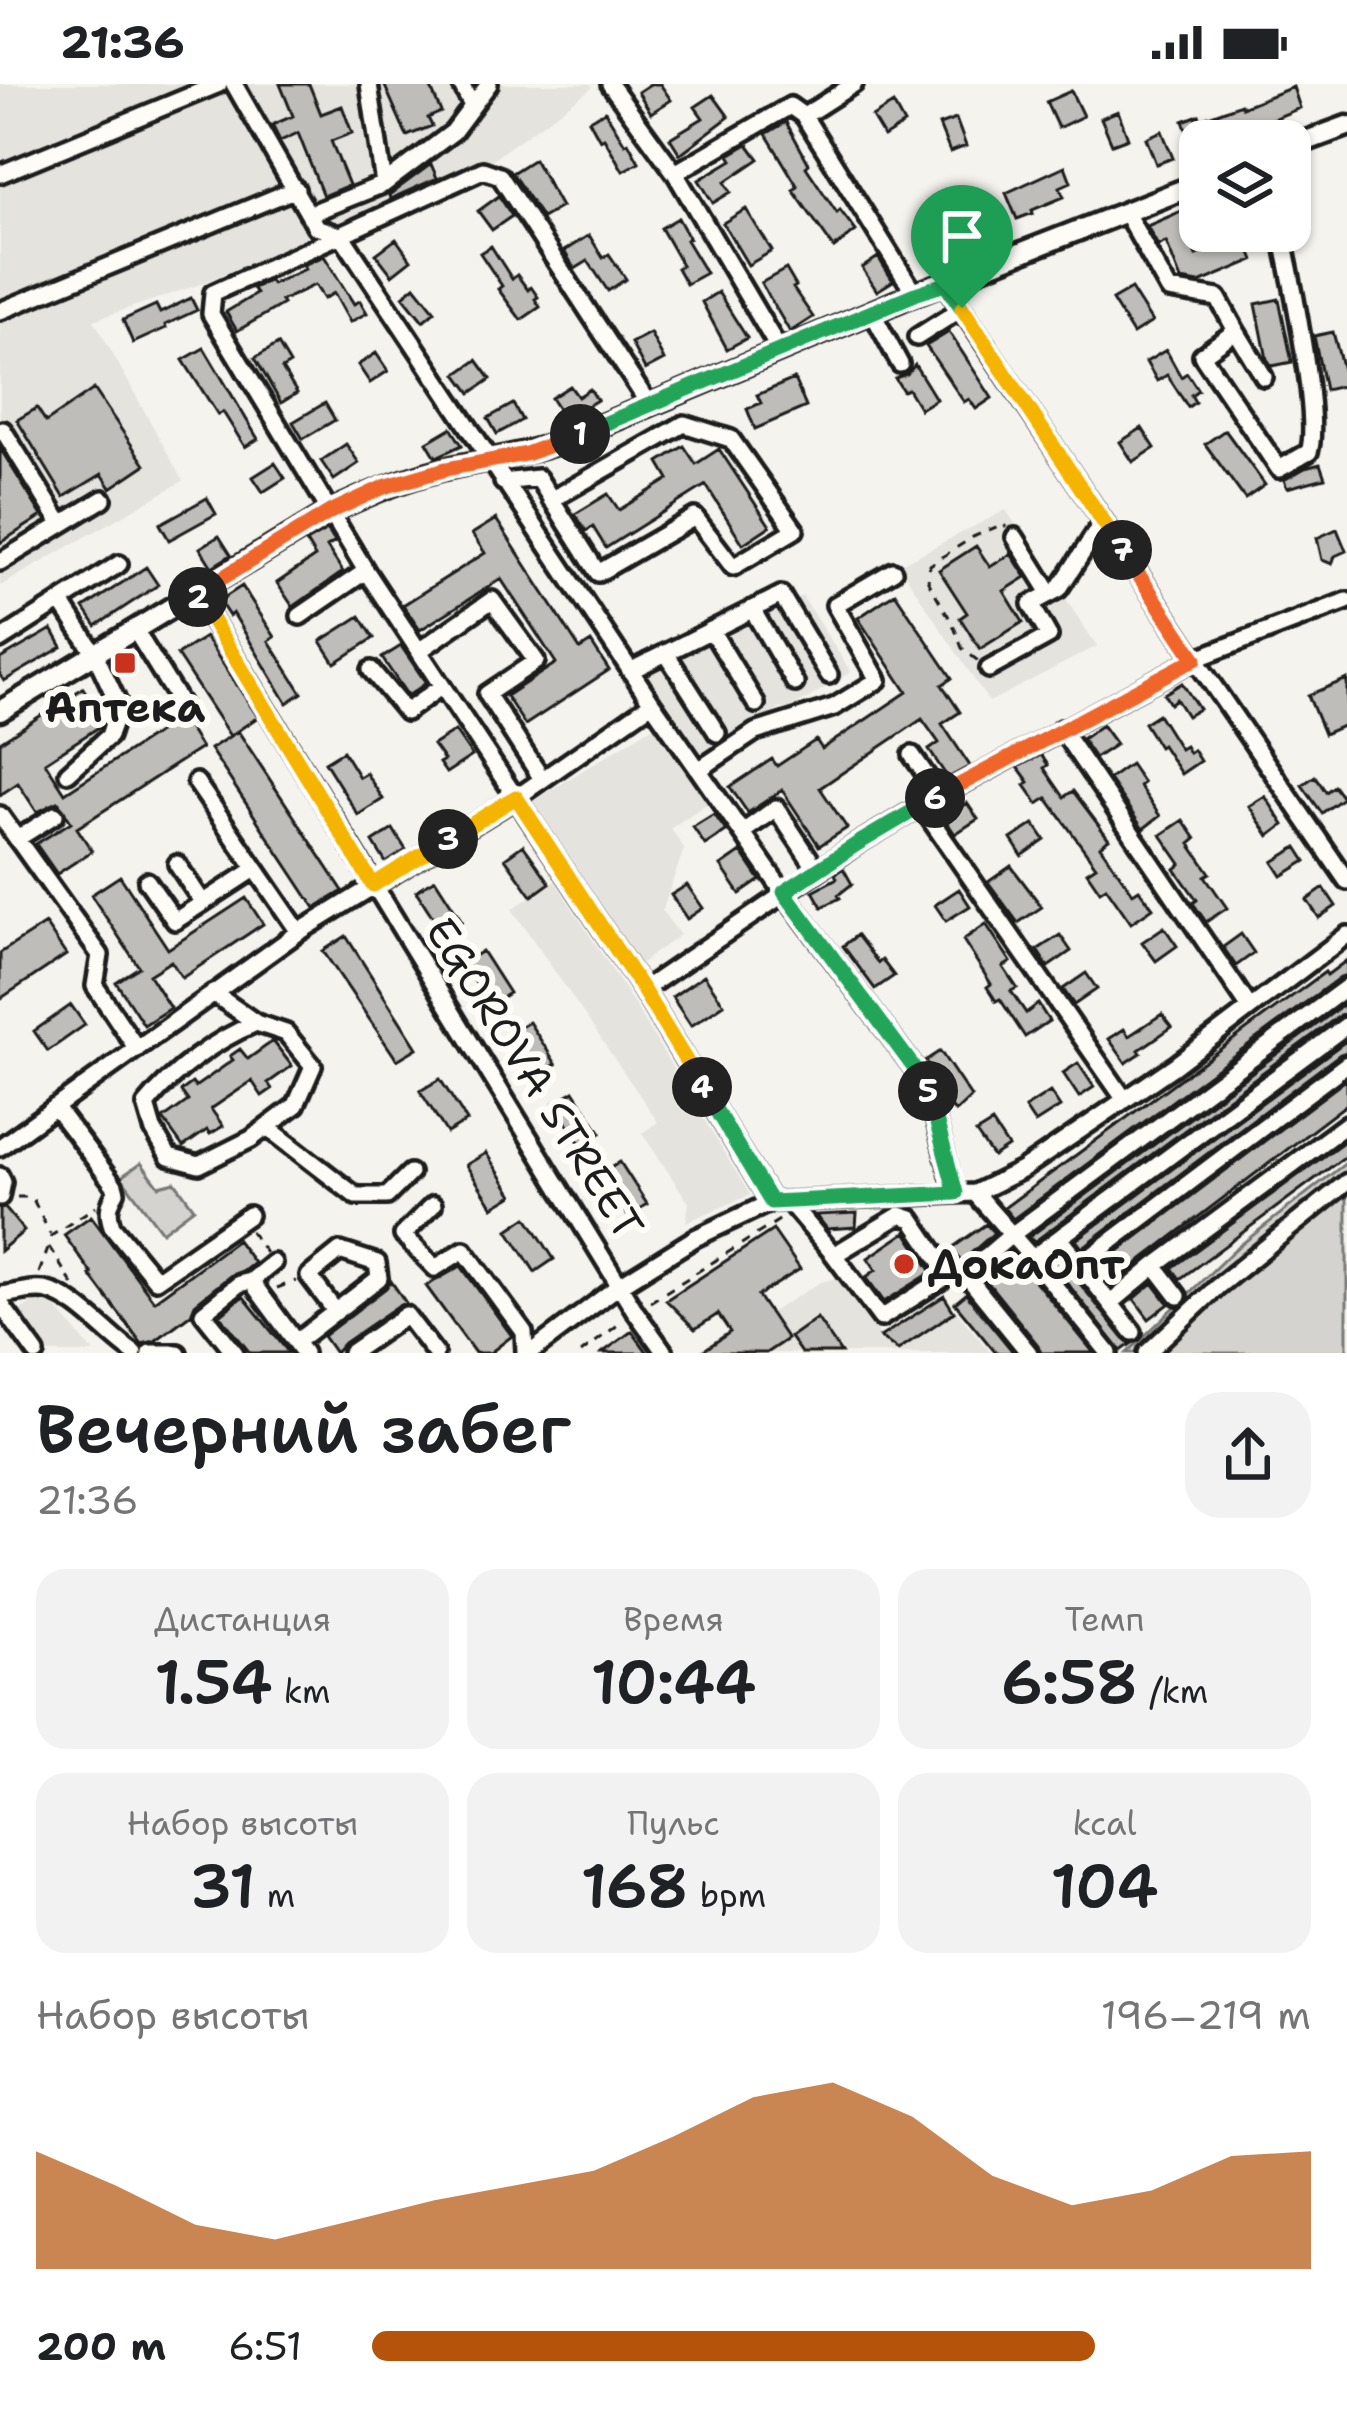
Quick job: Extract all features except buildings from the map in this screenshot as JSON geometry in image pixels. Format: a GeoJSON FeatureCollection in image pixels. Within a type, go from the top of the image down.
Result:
{"type":"FeatureCollection","features":[{"type":"Feature","properties":{"kind":"main road"},"geometry":{"type":"LineString","coordinates":[[1311,139],[1347,126]]}},
{"type":"Feature","properties":{"kind":"main road"},"geometry":{"type":"LineString","coordinates":[[0,711],[330,512],[403,480],[526,454],[1179,192]]}},
{"type":"Feature","properties":{"kind":"street"},"geometry":{"type":"LineString","coordinates":[[0,174],[219,84]]}},
{"type":"Feature","properties":{"kind":"street"},"geometry":{"type":"LineString","coordinates":[[234,84],[316,227],[342,236],[652,703],[926,1084],[956,1193]]}},
{"type":"Feature","properties":{"kind":"street"},"geometry":{"type":"LineString","coordinates":[[369,84],[384,184]]}},
{"type":"Feature","properties":{"kind":"street"},"geometry":{"type":"LineString","coordinates":[[461,84],[472,106]]}},
{"type":"Feature","properties":{"kind":"street"},"geometry":{"type":"LineString","coordinates":[[309,214],[384,184],[453,132],[489,84]]}},
{"type":"Feature","properties":{"kind":"street"},"geometry":{"type":"LineString","coordinates":[[804,116],[854,84]]}},
{"type":"Feature","properties":{"kind":"street"},"geometry":{"type":"LineString","coordinates":[[612,85],[675,173],[780,351]]}},
{"type":"Feature","properties":{"kind":"street"},"geometry":{"type":"LineString","coordinates":[[675,173],[790,106],[804,116],[915,294]]}},
{"type":"Feature","properties":{"kind":"street"},"geometry":{"type":"LineString","coordinates":[[650,406],[500,176],[483,170],[214,293],[211,314],[366,571],[785,1204],[834,1255],[881,1318],[944,1279],[943,1263],[907,1216],[901,1215],[834,1255]]}},
{"type":"Feature","properties":{"kind":"street"},"geometry":{"type":"LineString","coordinates":[[0,311],[296,189]]}},
{"type":"Feature","properties":{"kind":"street"},"geometry":{"type":"LineString","coordinates":[[1126,213],[1169,290],[1218,298],[1264,377]]}},
{"type":"Feature","properties":{"kind":"street"},"geometry":{"type":"LineString","coordinates":[[1236,331],[1202,356],[1279,469],[1310,452],[1313,440],[1285,252]]}},
{"type":"Feature","properties":{"kind":"street"},"geometry":{"type":"LineString","coordinates":[[945,284],[1347,881]]}},
{"type":"Feature","properties":{"kind":"street"},"geometry":{"type":"LineString","coordinates":[[916,338],[962,308]]}},
{"type":"Feature","properties":{"kind":"street"},"geometry":{"type":"LineString","coordinates":[[872,312],[900,364]]}},
{"type":"Feature","properties":{"kind":"street"},"geometry":{"type":"LineString","coordinates":[[503,482],[538,478],[551,500],[598,573],[695,517],[733,567],[795,530],[731,439],[684,424],[551,500]]}},
{"type":"Feature","properties":{"kind":"street"},"geometry":{"type":"LineString","coordinates":[[3,430],[62,524]]}},
{"type":"Feature","properties":{"kind":"street"},"geometry":{"type":"LineString","coordinates":[[0,562],[104,499]]}},
{"type":"Feature","properties":{"kind":"street"},"geometry":{"type":"LineString","coordinates":[[989,669],[1049,636],[1031,604],[1059,589],[1103,521]]}},
{"type":"Feature","properties":{"kind":"street"},"geometry":{"type":"LineString","coordinates":[[1015,537],[1051,593]]}},
{"type":"Feature","properties":{"kind":"street"},"geometry":{"type":"LineString","coordinates":[[0,640],[119,564]]}},
{"type":"Feature","properties":{"kind":"street"},"geometry":{"type":"LineString","coordinates":[[300,616],[366,571]]}},
{"type":"Feature","properties":{"kind":"street"},"geometry":{"type":"LineString","coordinates":[[700,769],[755,732],[834,707],[878,680],[835,605],[893,571]]}},
{"type":"Feature","properties":{"kind":"street","name":"EGOROVA STREET"},"geometry":{"type":"LineString","coordinates":[[196,594],[665,1353]]}},
{"type":"Feature","properties":{"kind":"street"},"geometry":{"type":"LineString","coordinates":[[630,671],[781,595],[829,675]]}},
{"type":"Feature","properties":{"kind":"street"},"geometry":{"type":"LineString","coordinates":[[419,651],[492,601],[536,661],[488,694],[542,779]]}},
{"type":"Feature","properties":{"kind":"street"},"geometry":{"type":"LineString","coordinates":[[61,602],[95,654],[119,705],[110,736],[68,773]]}},
{"type":"Feature","properties":{"kind":"street"},"geometry":{"type":"LineString","coordinates":[[643,990],[857,844],[940,795],[1195,659],[1347,602]]}},
{"type":"Feature","properties":{"kind":"street"},"geometry":{"type":"LineString","coordinates":[[752,609],[795,683]]}},
{"type":"Feature","properties":{"kind":"street"},"geometry":{"type":"LineString","coordinates":[[135,630],[184,711]]}},
{"type":"Feature","properties":{"kind":"street"},"geometry":{"type":"LineString","coordinates":[[711,630],[756,704]]}},
{"type":"Feature","properties":{"kind":"street"},"geometry":{"type":"LineString","coordinates":[[666,653],[717,733]]}},
{"type":"Feature","properties":{"kind":"street"},"geometry":{"type":"LineString","coordinates":[[371,670],[406,712],[442,686]]}},
{"type":"Feature","properties":{"kind":"street"},"geometry":{"type":"LineString","coordinates":[[0,1148],[298,932],[516,797],[652,703]]}},
{"type":"Feature","properties":{"kind":"street"},"geometry":{"type":"LineString","coordinates":[[1061,729],[1250,1008]]}},
{"type":"Feature","properties":{"kind":"street"},"geometry":{"type":"LineString","coordinates":[[912,755],[940,795]]}},
{"type":"Feature","properties":{"kind":"street"},"geometry":{"type":"LineString","coordinates":[[196,782],[298,932]]}},
{"type":"Feature","properties":{"kind":"street"},"geometry":{"type":"LineString","coordinates":[[921,806],[1125,1100]]}},
{"type":"Feature","properties":{"kind":"street"},"geometry":{"type":"LineString","coordinates":[[743,832],[776,808],[811,861]]}},
{"type":"Feature","properties":{"kind":"street"},"geometry":{"type":"LineString","coordinates":[[0,815],[100,955],[95,986],[137,1049]]}},
{"type":"Feature","properties":{"kind":"street"},"geometry":{"type":"LineString","coordinates":[[17,839],[55,815]]}},
{"type":"Feature","properties":{"kind":"street"},"geometry":{"type":"LineString","coordinates":[[177,864],[203,903]]}},
{"type":"Feature","properties":{"kind":"street"},"geometry":{"type":"LineString","coordinates":[[155,884],[175,922],[255,869]]}},
{"type":"Feature","properties":{"kind":"street"},"geometry":{"type":"LineString","coordinates":[[433,1205],[403,1234],[434,1268],[464,1250],[524,1332],[528,1353],[694,1238],[785,1204],[975,1193],[1022,1170],[1125,1100],[1347,935]]}},
{"type":"Feature","properties":{"kind":"street"},"geometry":{"type":"LineString","coordinates":[[213,993],[256,1023],[286,1033],[313,1066],[296,1105],[250,1139],[199,1165],[169,1157],[153,1130],[146,1105],[166,1081],[235,1032],[256,1023]]}},
{"type":"Feature","properties":{"kind":"street"},"geometry":{"type":"LineString","coordinates":[[1029,1353],[969,1271],[1010,1236],[1344,996]]}},
{"type":"Feature","properties":{"kind":"street"},"geometry":{"type":"LineString","coordinates":[[1031,1258],[1347,1025]]}},
{"type":"Feature","properties":{"kind":"street"},"geometry":{"type":"LineString","coordinates":[[1081,1264],[1347,1064]]}},
{"type":"Feature","properties":{"kind":"street"},"geometry":{"type":"LineString","coordinates":[[55,1108],[114,1185],[112,1226],[156,1280],[246,1218]]}},
{"type":"Feature","properties":{"kind":"street"},"geometry":{"type":"LineString","coordinates":[[1111,1303],[1347,1124]]}},
{"type":"Feature","properties":{"kind":"street"},"geometry":{"type":"LineString","coordinates":[[267,1127],[356,1196],[387,1196],[410,1173]]}},
{"type":"Feature","properties":{"kind":"street"},"geometry":{"type":"LineString","coordinates":[[0,1176],[8,1197]]}},
{"type":"Feature","properties":{"kind":"street"},"geometry":{"type":"LineString","coordinates":[[1147,1353],[1217,1287],[1347,1182]]}},
{"type":"Feature","properties":{"kind":"street"},"geometry":{"type":"LineString","coordinates":[[975,1193],[1109,1353]]}},
{"type":"Feature","properties":{"kind":"street"},"geometry":{"type":"LineString","coordinates":[[1059,1238],[1133,1332]]}},
{"type":"Feature","properties":{"kind":"street"},"geometry":{"type":"LineString","coordinates":[[235,1353],[203,1313],[238,1284],[256,1288],[300,1348],[379,1278],[377,1264],[340,1251],[309,1276],[336,1312]]}},
{"type":"Feature","properties":{"kind":"street"},"geometry":{"type":"LineString","coordinates":[[256,1288],[273,1263]]}},
{"type":"Feature","properties":{"kind":"street"},"geometry":{"type":"LineString","coordinates":[[1155,1266],[1178,1296]]}},
{"type":"Feature","properties":{"kind":"street"},"geometry":{"type":"LineString","coordinates":[[36,1353],[0,1299],[49,1291],[134,1353]]}},
{"type":"Feature","properties":{"kind":"street"},"geometry":{"type":"LineString","coordinates":[[351,1353],[406,1315],[435,1353]]}},
{"type":"Feature","properties":{"kind":"street"},"geometry":{"type":"LineString","coordinates":[[150,1353],[178,1353]]}},
{"type":"Feature","properties":{"kind":"path"},"geometry":{"type":"LineString","coordinates":[[989,669],[962,648],[928,581],[930,565],[1003,524],[1015,537]]}},
{"type":"Feature","properties":{"kind":"path"},"geometry":{"type":"LineString","coordinates":[[8,1197],[32,1197],[51,1236],[34,1286]]}},
{"type":"Feature","properties":{"kind":"path"},"geometry":{"type":"LineString","coordinates":[[51,1236],[96,1206],[110,1204]]}},
{"type":"Feature","properties":{"kind":"path"},"geometry":{"type":"LineString","coordinates":[[581,1353],[785,1204]]}},
{"type":"Feature","properties":{"kind":"path"},"geometry":{"type":"LineString","coordinates":[[246,1218],[273,1263]]}},
{"type":"Feature","properties":{"kind":"path"},"geometry":{"type":"LineString","coordinates":[[49,1247],[73,1284]]}},
{"type":"Feature","properties":{"kind":"path"},"geometry":{"type":"LineString","coordinates":[[256,1288],[309,1276]]}},
{"type":"Feature","properties":{"kind":"shaded area"},"geometry":{"type":"Polygon","coordinates":[[[0,84],[593,87],[493,159],[195,286],[94,320],[183,481],[0,586],[0,84]]]}},
{"type":"Feature","properties":{"kind":"shaded area"},"geometry":{"type":"Polygon","coordinates":[[[1006,510],[1097,646],[989,702],[899,565],[1006,510]]]}},
{"type":"Feature","properties":{"kind":"shaded area"},"geometry":{"type":"Polygon","coordinates":[[[802,596],[851,672],[787,711],[781,708],[702,760],[645,679],[648,674],[802,596]]]}},
{"type":"Feature","properties":{"kind":"shaded area"},"geometry":{"type":"Polygon","coordinates":[[[654,726],[712,800],[671,828],[684,849],[662,911],[680,935],[638,965],[529,804],[654,726]]]}},
{"type":"Feature","properties":{"kind":"shaded area"},"geometry":{"type":"Polygon","coordinates":[[[555,881],[750,1195],[686,1222],[689,1203],[642,1133],[658,1122],[512,909],[555,881]]]}},
{"type":"Feature","properties":{"kind":"shaded area"},"geometry":{"type":"Polygon","coordinates":[[[1347,1162],[1347,1353],[1127,1353],[1234,1250],[1347,1162]]]}},
{"type":"Feature","properties":{"kind":"shaded area"},"geometry":{"type":"Polygon","coordinates":[[[141,1163],[159,1186],[175,1182],[194,1208],[162,1232],[121,1177],[141,1163]]]}},
{"type":"Feature","properties":{"kind":"shaded area"},"geometry":{"type":"Polygon","coordinates":[[[841,1277],[880,1336],[944,1296],[991,1353],[710,1353],[707,1348],[763,1303],[770,1313],[821,1282],[841,1277]]]}},
{"type":"Feature","properties":{"kind":"shaded area"},"geometry":{"type":"Polygon","coordinates":[[[46,1295],[94,1353],[50,1353],[18,1312],[46,1295]]]}},
{"type":"Feature","properties":{"kind":"place","name":"Аптека"},"geometry":{"type":"Point","coordinates":[125,663]}},
{"type":"Feature","properties":{"kind":"place","name":"ДокаОпт"},"geometry":{"type":"Point","coordinates":[904,1264]}},
{"type":"Feature","properties":{"kind":"route"},"geometry":{"type":"LineString","coordinates":[[945,284],[962,308],[1195,659],[921,806],[784,892],[926,1084],[956,1193],[771,1202],[643,990],[516,797],[373,885],[196,594],[330,512],[384,487],[564,441],[945,284]]}}]}
